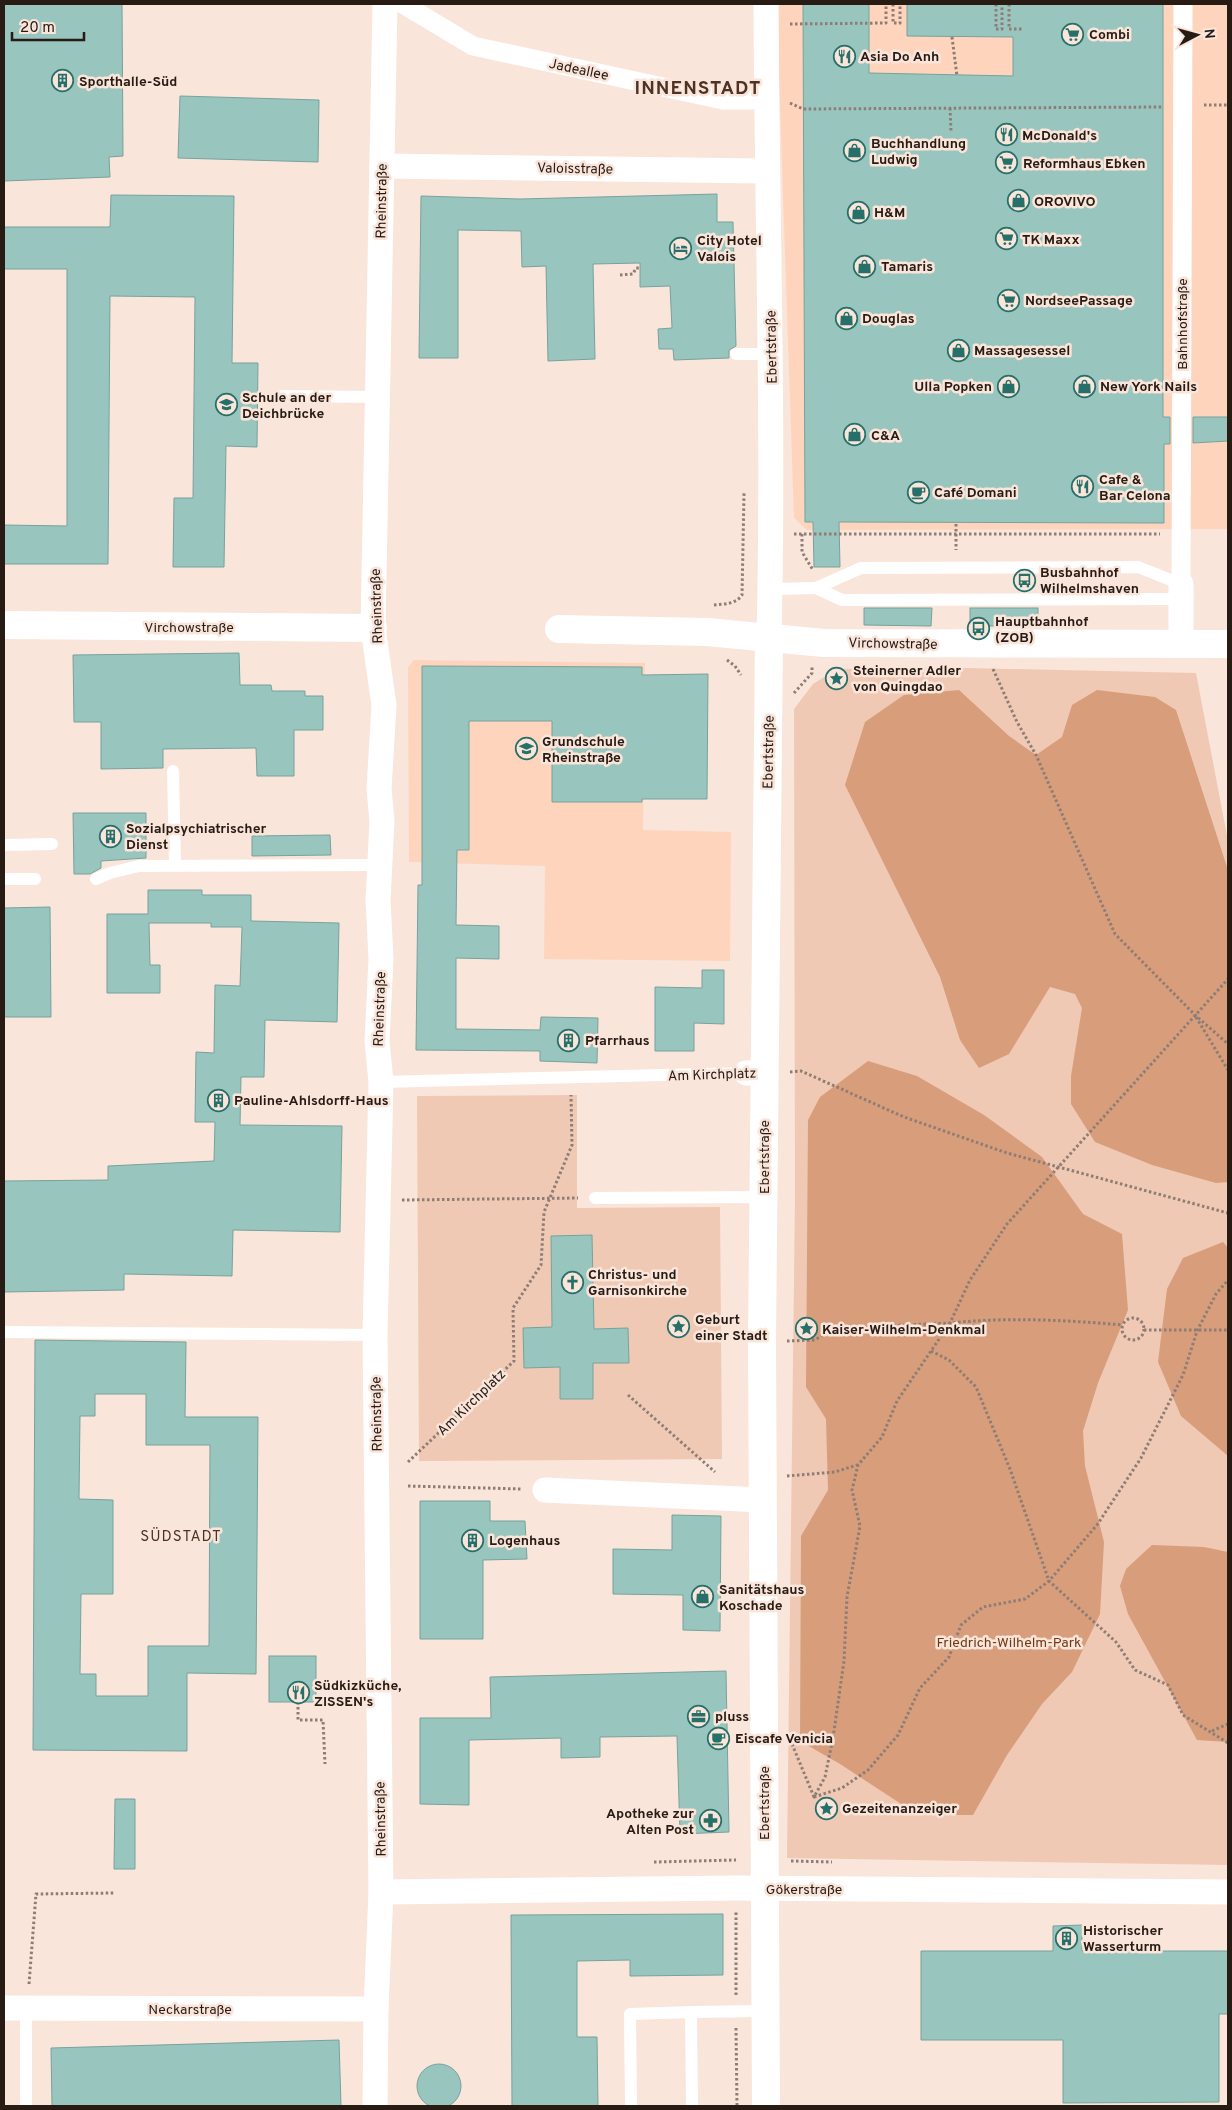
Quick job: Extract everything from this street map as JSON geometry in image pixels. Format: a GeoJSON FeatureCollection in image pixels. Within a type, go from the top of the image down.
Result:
{"type":"FeatureCollection","features":[{"type":"Feature","properties":{"kind":"street","name":"Rheinstraße"},"geometry":{"type":"LineString","coordinates":[[375,2106],[376,2009],[381,1892],[375,1335],[381,1082],[376,1041],[381,959],[378,900],[382,821],[378,788],[384,705],[373,628],[385,4]]}},
{"type":"Feature","properties":{"kind":"street","name":"Jadeallee"},"geometry":{"type":"LineString","coordinates":[[402,4],[473,46],[723,100],[767,100]]}},
{"type":"Feature","properties":{"kind":"street","name":"Ebertstraße"},"geometry":{"type":"LineString","coordinates":[[766,4],[767,171],[772,354],[762,1342],[766,2106]]}},
{"type":"Feature","properties":{"kind":"street","name":"Bahnhofstraße"},"geometry":{"type":"LineString","coordinates":[[1181,644],[1183,4]]}},
{"type":"Feature","properties":{"kind":"street","name":"Valoisstraße"},"geometry":{"type":"LineString","coordinates":[[382,166],[767,171]]}},
{"type":"Feature","properties":{"kind":"street","name":"Virchowstraße"},"geometry":{"type":"LineString","coordinates":[[4,625],[373,628]]}},
{"type":"Feature","properties":{"kind":"street","name":"Virchowstraße"},"geometry":{"type":"LineString","coordinates":[[559,629],[707,632],[813,642],[1228,644]]}},
{"type":"Feature","properties":{"kind":"street"},"geometry":{"type":"LineString","coordinates":[[545,1490],[762,1489]]}},
{"type":"Feature","properties":{"kind":"street","name":"Gökerstraße"},"geometry":{"type":"LineString","coordinates":[[381,1892],[765,1888],[1228,1892]]}},
{"type":"Feature","properties":{"kind":"street","name":"Neckarstraße"},"geometry":{"type":"LineString","coordinates":[[15,2009],[376,2009]]}},
{"type":"Feature","properties":{"kind":"lane"},"geometry":{"type":"LineString","coordinates":[[736,354],[772,354]]}},
{"type":"Feature","properties":{"kind":"lane"},"geometry":{"type":"LineString","coordinates":[[281,396],[377,396]]}},
{"type":"Feature","properties":{"kind":"lane"},"geometry":{"type":"LineString","coordinates":[[770,589],[816,588],[861,568],[1138,567],[1181,591]]}},
{"type":"Feature","properties":{"kind":"lane"},"geometry":{"type":"LineString","coordinates":[[816,588],[842,600],[1181,591]]}},
{"type":"Feature","properties":{"kind":"lane"},"geometry":{"type":"LineString","coordinates":[[173,770],[175,864]]}},
{"type":"Feature","properties":{"kind":"lane"},"geometry":{"type":"LineString","coordinates":[[4,846],[52,844]]}},
{"type":"Feature","properties":{"kind":"lane"},"geometry":{"type":"LineString","coordinates":[[96,879],[110,873],[139,866],[175,864],[379,865]]}},
{"type":"Feature","properties":{"kind":"lane"},"geometry":{"type":"LineString","coordinates":[[4,879],[35,879]]}},
{"type":"Feature","properties":{"kind":"lane","name":"Am Kirchplatz"},"geometry":{"type":"LineString","coordinates":[[381,1082],[765,1073]]}},
{"type":"Feature","properties":{"kind":"lane"},"geometry":{"type":"LineString","coordinates":[[595,1198],[764,1197]]}},
{"type":"Feature","properties":{"kind":"lane"},"geometry":{"type":"LineString","coordinates":[[4,1332],[375,1335]]}},
{"type":"Feature","properties":{"kind":"lane"},"geometry":{"type":"LineString","coordinates":[[15,2009],[26,2106]]}},
{"type":"Feature","properties":{"kind":"lane"},"geometry":{"type":"LineString","coordinates":[[631,2106],[630,2014],[766,2011]]}},
{"type":"Feature","properties":{"kind":"lane"},"geometry":{"type":"LineString","coordinates":[[691,2012],[692,2106]]}},
{"type":"Feature","properties":{"kind":"path"},"geometry":{"type":"LineString","coordinates":[[785,24],[886,23],[886,4]]}},
{"type":"Feature","properties":{"kind":"path"},"geometry":{"type":"LineString","coordinates":[[893,4],[893,23],[900,23],[900,4]]}},
{"type":"Feature","properties":{"kind":"path"},"geometry":{"type":"LineString","coordinates":[[996,4],[996,29],[1002,29],[1002,4]]}},
{"type":"Feature","properties":{"kind":"path"},"geometry":{"type":"LineString","coordinates":[[1009,4],[1009,29],[1022,29]]}},
{"type":"Feature","properties":{"kind":"path"},"geometry":{"type":"LineString","coordinates":[[952,37],[957,76]]}},
{"type":"Feature","properties":{"kind":"path"},"geometry":{"type":"LineString","coordinates":[[767,100],[785,100],[803,109],[1228,105]]}},
{"type":"Feature","properties":{"kind":"path"},"geometry":{"type":"LineString","coordinates":[[950,108],[951,132]]}},
{"type":"Feature","properties":{"kind":"path"},"geometry":{"type":"LineString","coordinates":[[620,275],[633,274],[636,268],[640,268]]}},
{"type":"Feature","properties":{"kind":"path"},"geometry":{"type":"LineString","coordinates":[[707,632],[707,606],[733,602],[742,595],[744,484]]}},
{"type":"Feature","properties":{"kind":"path"},"geometry":{"type":"LineString","coordinates":[[802,534],[1181,534]]}},
{"type":"Feature","properties":{"kind":"path"},"geometry":{"type":"LineString","coordinates":[[991,644],[993,668],[1017,722],[1036,755],[1116,934],[1195,1014],[1228,1044]]}},
{"type":"Feature","properties":{"kind":"path"},"geometry":{"type":"LineString","coordinates":[[814,1797],[825,1777],[833,1738],[844,1660],[847,1598],[860,1526],[852,1490],[858,1465],[882,1437],[897,1401],[950,1323],[970,1280],[1007,1224],[1228,979]]}},
{"type":"Feature","properties":{"kind":"path"},"geometry":{"type":"LineString","coordinates":[[1195,1014],[1228,1070]]}},
{"type":"Feature","properties":{"kind":"path"},"geometry":{"type":"LineString","coordinates":[[765,1073],[801,1071],[904,1117],[1007,1153],[1228,1212]]}},
{"type":"Feature","properties":{"kind":"path","name":"Am Kirchplatz"},"geometry":{"type":"LineString","coordinates":[[408,1462],[514,1361],[513,1308],[541,1265],[544,1212],[572,1145],[571,1078]]}},
{"type":"Feature","properties":{"kind":"path"},"geometry":{"type":"LineString","coordinates":[[411,1200],[595,1198]]}},
{"type":"Feature","properties":{"kind":"path"},"geometry":{"type":"LineString","coordinates":[[814,1797],[842,1788],[868,1770],[898,1735],[920,1688],[949,1657],[961,1625],[983,1606],[1025,1598],[1049,1581],[1097,1525],[1141,1458],[1183,1375],[1198,1331],[1216,1294],[1228,1280]]}},
{"type":"Feature","properties":{"kind":"path"},"geometry":{"type":"LineString","coordinates":[[1135,1318],[1141,1322],[1144,1330],[1140,1337],[1130,1339],[1124,1336],[1123,1326],[1128,1319],[1135,1318]]}},
{"type":"Feature","properties":{"kind":"path"},"geometry":{"type":"LineString","coordinates":[[762,1342],[815,1340],[834,1328],[950,1323],[990,1319],[1051,1319],[1123,1326]]}},
{"type":"Feature","properties":{"kind":"path"},"geometry":{"type":"LineString","coordinates":[[1144,1330],[1228,1330]]}},
{"type":"Feature","properties":{"kind":"path"},"geometry":{"type":"LineString","coordinates":[[931,1350],[949,1360],[976,1387],[1010,1469],[1049,1581],[1116,1642],[1135,1670],[1168,1685],[1183,1715],[1212,1731],[1228,1743]]}},
{"type":"Feature","properties":{"kind":"path"},"geometry":{"type":"LineString","coordinates":[[628,1395],[716,1473]]}},
{"type":"Feature","properties":{"kind":"path"},"geometry":{"type":"LineString","coordinates":[[762,1489],[858,1465]]}},
{"type":"Feature","properties":{"kind":"path"},"geometry":{"type":"LineString","coordinates":[[408,1486],[545,1490]]}},
{"type":"Feature","properties":{"kind":"path"},"geometry":{"type":"LineString","coordinates":[[298,1702],[298,1720],[323,1720],[325,1764]]}},
{"type":"Feature","properties":{"kind":"path"},"geometry":{"type":"LineString","coordinates":[[1212,1731],[1228,1724]]}},
{"type":"Feature","properties":{"kind":"path"},"geometry":{"type":"LineString","coordinates":[[788,1736],[814,1797]]}},
{"type":"Feature","properties":{"kind":"path"},"geometry":{"type":"LineString","coordinates":[[15,2009],[36,1894],[115,1893]]}},
{"type":"Feature","properties":{"kind":"shaded area"},"geometry":{"type":"Polygon","coordinates":[[[779,4],[1228,4],[1228,529],[807,530],[794,518],[779,77],[779,4]]]}},
{"type":"Feature","properties":{"kind":"shaded area","name":"Grundschule Rheinstraße"},"geometry":{"type":"Polygon","coordinates":[[[414,660],[645,663],[643,830],[731,832],[730,961],[544,959],[545,866],[409,862],[408,667],[414,660]]]}},
{"type":"Feature","properties":{"kind":"green space","name":"Friedrich-Wilhelm-Park"},"geometry":{"type":"Polygon","coordinates":[[[965,668],[1196,673],[1228,841],[1228,1865],[787,1858],[795,1197],[794,709],[813,684],[837,669],[965,668]]]}},
{"type":"Feature","properties":{"kind":"green space"},"geometry":{"type":"Polygon","coordinates":[[[959,690],[1009,736],[1036,755],[1062,737],[1072,705],[1097,690],[1155,697],[1176,710],[1228,870],[1228,1182],[1216,1183],[1152,1165],[1095,1142],[1071,1104],[1071,1076],[1082,1008],[1075,994],[1050,987],[1009,1054],[979,1068],[960,1040],[940,977],[845,785],[865,722],[904,695],[959,690]]]}},
{"type":"Feature","properties":{"kind":"green space"},"geometry":{"type":"Polygon","coordinates":[[[868,1061],[917,1076],[984,1115],[1042,1157],[1083,1214],[1122,1234],[1128,1310],[1098,1383],[1083,1431],[1085,1466],[1104,1542],[1100,1614],[1072,1672],[1042,1704],[1007,1755],[973,1815],[918,1815],[840,1764],[800,1741],[801,1536],[828,1490],[826,1419],[806,1387],[808,1120],[820,1097],[868,1061]]]}},
{"type":"Feature","properties":{"kind":"green space"},"geometry":{"type":"Polygon","coordinates":[[[577,1095],[577,1208],[720,1207],[722,1459],[419,1461],[417,1096],[577,1095]]]}},
{"type":"Feature","properties":{"kind":"green space"},"geometry":{"type":"Polygon","coordinates":[[[1223,1242],[1228,1248],[1228,1456],[1181,1416],[1158,1362],[1167,1289],[1183,1258],[1223,1242]]]}},
{"type":"Feature","properties":{"kind":"green space"},"geometry":{"type":"Polygon","coordinates":[[[1152,1545],[1204,1547],[1228,1552],[1228,1742],[1197,1740],[1128,1614],[1120,1586],[1126,1569],[1152,1545]]]}},
{"type":"Feature","properties":{"kind":"building","name":"Sporthalle-Süd"},"geometry":{"type":"Polygon","coordinates":[[[4,4],[122,4],[123,156],[109,157],[110,177],[4,181],[4,4]]]}},
{"type":"Feature","properties":{"kind":"building"},"geometry":{"type":"Polygon","coordinates":[[[803,4],[869,4],[869,73],[1013,76],[1013,37],[907,36],[907,4],[1163,4],[1163,417],[1170,417],[1170,444],[1164,444],[1164,523],[839,522],[840,567],[814,567],[813,522],[805,522],[803,4]]]}},
{"type":"Feature","properties":{"kind":"building"},"geometry":{"type":"Polygon","coordinates":[[[180,96],[319,100],[318,162],[178,158],[180,96]]]}},
{"type":"Feature","properties":{"kind":"building"},"geometry":{"type":"Polygon","coordinates":[[[717,194],[717,222],[733,222],[736,346],[729,350],[729,358],[674,360],[673,349],[659,349],[658,329],[672,328],[670,286],[640,287],[640,263],[593,264],[595,359],[548,361],[546,266],[522,267],[521,231],[458,230],[458,358],[419,358],[421,196],[520,199],[717,194]]]}},
{"type":"Feature","properties":{"kind":"building"},"geometry":{"type":"Polygon","coordinates":[[[111,195],[234,196],[232,363],[258,363],[257,447],[226,446],[224,567],[173,567],[174,498],[193,498],[195,297],[110,296],[108,564],[4,564],[4,525],[67,526],[67,269],[4,269],[4,227],[110,227],[111,195]]]}},
{"type":"Feature","properties":{"kind":"building"},"geometry":{"type":"Polygon","coordinates":[[[1193,417],[1228,417],[1228,441],[1193,443],[1193,417]]]}},
{"type":"Feature","properties":{"kind":"building"},"geometry":{"type":"Polygon","coordinates":[[[864,608],[932,608],[931,626],[864,625],[864,608]]]}},
{"type":"Feature","properties":{"kind":"building"},"geometry":{"type":"Polygon","coordinates":[[[970,608],[1038,608],[1038,626],[970,626],[970,608]]]}},
{"type":"Feature","properties":{"kind":"building"},"geometry":{"type":"Polygon","coordinates":[[[239,653],[240,685],[271,685],[272,691],[305,691],[305,696],[323,696],[323,730],[294,730],[294,776],[257,776],[256,748],[163,749],[163,768],[101,769],[101,722],[74,722],[73,655],[239,653]]]}},
{"type":"Feature","properties":{"kind":"building"},"geometry":{"type":"Polygon","coordinates":[[[422,666],[642,667],[642,675],[708,674],[707,799],[642,799],[642,802],[552,802],[552,721],[469,721],[469,850],[457,850],[456,925],[499,926],[499,959],[456,958],[456,1029],[540,1030],[541,1017],[598,1018],[597,1063],[540,1061],[540,1051],[416,1050],[418,885],[422,885],[422,666]]]}},
{"type":"Feature","properties":{"kind":"building","name":"Sozialpsychiatrischer Dienst"},"geometry":{"type":"Polygon","coordinates":[[[73,813],[146,813],[146,858],[101,861],[101,868],[90,874],[74,874],[73,813]]]}},
{"type":"Feature","properties":{"kind":"building"},"geometry":{"type":"Polygon","coordinates":[[[330,835],[331,855],[252,856],[252,836],[330,835]]]}},
{"type":"Feature","properties":{"kind":"building","name":"Pauline-Ahlsdorff-Haus"},"geometry":{"type":"Polygon","coordinates":[[[148,890],[202,890],[202,895],[251,895],[251,921],[339,923],[337,1022],[265,1020],[264,1077],[241,1077],[240,1125],[342,1126],[340,1232],[233,1230],[232,1276],[124,1274],[124,1290],[4,1292],[4,1181],[108,1180],[108,1166],[214,1161],[215,1122],[195,1122],[196,1052],[214,1053],[215,985],[240,986],[242,927],[211,927],[211,923],[149,923],[150,965],[160,965],[160,993],[107,993],[107,914],[148,914],[148,890]]]}},
{"type":"Feature","properties":{"kind":"building"},"geometry":{"type":"Polygon","coordinates":[[[50,907],[51,1017],[4,1017],[4,908],[50,907]]]}},
{"type":"Feature","properties":{"kind":"building"},"geometry":{"type":"Polygon","coordinates":[[[702,970],[724,970],[724,1024],[694,1023],[694,1051],[655,1051],[655,987],[702,988],[702,970]]]}},
{"type":"Feature","properties":{"kind":"building","name":"Christus- und Garnisonkirche"},"geometry":{"type":"Polygon","coordinates":[[[592,1235],[594,1329],[628,1328],[629,1363],[593,1363],[593,1399],[560,1399],[560,1367],[524,1368],[523,1328],[552,1327],[551,1236],[592,1235]]]}},
{"type":"Feature","properties":{"kind":"building"},"geometry":{"type":"Polygon","coordinates":[[[35,1340],[186,1342],[185,1417],[258,1417],[256,1674],[187,1673],[187,1751],[33,1750],[35,1340]],[[95,1394],[95,1416],[80,1416],[79,1499],[113,1500],[113,1594],[81,1594],[80,1674],[96,1674],[96,1696],[148,1696],[148,1646],[209,1646],[210,1445],[146,1445],[146,1394],[95,1394]]]}},
{"type":"Feature","properties":{"kind":"building"},"geometry":{"type":"Polygon","coordinates":[[[420,1501],[490,1501],[490,1521],[525,1521],[527,1559],[483,1560],[483,1639],[420,1639],[420,1501]]]}},
{"type":"Feature","properties":{"kind":"building"},"geometry":{"type":"Polygon","coordinates":[[[672,1515],[721,1516],[720,1631],[683,1630],[683,1595],[613,1594],[613,1549],[672,1550],[672,1515]]]}},
{"type":"Feature","properties":{"kind":"building"},"geometry":{"type":"Polygon","coordinates":[[[269,1656],[316,1656],[316,1702],[269,1702],[269,1656]]]}},
{"type":"Feature","properties":{"kind":"building"},"geometry":{"type":"Polygon","coordinates":[[[726,1671],[729,1832],[680,1834],[677,1736],[600,1737],[600,1757],[561,1758],[561,1738],[469,1740],[469,1805],[420,1804],[420,1718],[491,1718],[490,1677],[726,1671]]]}},
{"type":"Feature","properties":{"kind":"building"},"geometry":{"type":"Polygon","coordinates":[[[115,1799],[135,1799],[135,1869],[114,1869],[115,1799]]]}},
{"type":"Feature","properties":{"kind":"building"},"geometry":{"type":"Polygon","coordinates":[[[723,1914],[723,1975],[630,1976],[630,1960],[577,1961],[577,2037],[597,2037],[598,2106],[512,2106],[511,1915],[723,1914]]]}},
{"type":"Feature","properties":{"kind":"building"},"geometry":{"type":"Polygon","coordinates":[[[1082,1925],[1082,1951],[1228,1951],[1228,2014],[1219,2014],[1219,2102],[1063,2103],[1063,2040],[921,2040],[921,1951],[1053,1951],[1053,1926],[1082,1925]]]}},
{"type":"Feature","properties":{"kind":"building"},"geometry":{"type":"Polygon","coordinates":[[[339,2040],[341,2106],[52,2106],[51,2048],[339,2040]]]}},
{"type":"Feature","properties":{"kind":"building"},"geometry":{"type":"Polygon","coordinates":[[[443,2064],[455,2070],[460,2077],[460,2095],[455,2102],[448,2107],[435,2108],[427,2105],[420,2098],[417,2082],[420,2074],[427,2067],[443,2064]]]}},
{"type":"Feature","properties":{"kind":"place","name":"Combi"},"geometry":{"type":"Point","coordinates":[1073,34]}},
{"type":"Feature","properties":{"kind":"place","name":"Asia Do Anh"},"geometry":{"type":"Point","coordinates":[844,56]}},
{"type":"Feature","properties":{"kind":"place","name":"Sporthalle-Süd"},"geometry":{"type":"Point","coordinates":[63,81]}},
{"type":"Feature","properties":{"kind":"place","name":"McDonald's"},"geometry":{"type":"Point","coordinates":[1006,135]}},
{"type":"Feature","properties":{"kind":"place","name":"Buchhandlung Ludwig"},"geometry":{"type":"Point","coordinates":[855,151]}},
{"type":"Feature","properties":{"kind":"place","name":"Reformhaus Ebken"},"geometry":{"type":"Point","coordinates":[1007,163]}},
{"type":"Feature","properties":{"kind":"place","name":"OROVIVO"},"geometry":{"type":"Point","coordinates":[1018,201]}},
{"type":"Feature","properties":{"kind":"place","name":"H&M"},"geometry":{"type":"Point","coordinates":[858,212]}},
{"type":"Feature","properties":{"kind":"place","name":"TK Maxx"},"geometry":{"type":"Point","coordinates":[1006,239]}},
{"type":"Feature","properties":{"kind":"place","name":"City Hotel Valois"},"geometry":{"type":"Point","coordinates":[681,248]}},
{"type":"Feature","properties":{"kind":"place","name":"Tamaris"},"geometry":{"type":"Point","coordinates":[865,266]}},
{"type":"Feature","properties":{"kind":"place","name":"NordseePassage"},"geometry":{"type":"Point","coordinates":[1009,300]}},
{"type":"Feature","properties":{"kind":"place","name":"Douglas"},"geometry":{"type":"Point","coordinates":[846,318]}},
{"type":"Feature","properties":{"kind":"place","name":"Massagesessel"},"geometry":{"type":"Point","coordinates":[958,350]}},
{"type":"Feature","properties":{"kind":"place","name":"Ulla Popken"},"geometry":{"type":"Point","coordinates":[1008,386]}},
{"type":"Feature","properties":{"kind":"place","name":"New York Nails"},"geometry":{"type":"Point","coordinates":[1084,386]}},
{"type":"Feature","properties":{"kind":"place","name":"Schule an der Deichbrücke"},"geometry":{"type":"Point","coordinates":[226,405]}},
{"type":"Feature","properties":{"kind":"place","name":"C&A"},"geometry":{"type":"Point","coordinates":[855,435]}},
{"type":"Feature","properties":{"kind":"place","name":"Cafe & Bar Celona"},"geometry":{"type":"Point","coordinates":[1083,487]}},
{"type":"Feature","properties":{"kind":"place","name":"Café Domani"},"geometry":{"type":"Point","coordinates":[918,492]}},
{"type":"Feature","properties":{"kind":"place","name":"Busbahnhof Wilhelmshaven"},"geometry":{"type":"Point","coordinates":[1024,580]}},
{"type":"Feature","properties":{"kind":"place","name":"Hauptbahnhof (ZOB)"},"geometry":{"type":"Point","coordinates":[979,629]}},
{"type":"Feature","properties":{"kind":"place","name":"Steinerner Adler von Quingdao"},"geometry":{"type":"Point","coordinates":[837,678]}},
{"type":"Feature","properties":{"kind":"place","name":"Grundschule Rheinstraße"},"geometry":{"type":"Point","coordinates":[526,749]}},
{"type":"Feature","properties":{"kind":"place","name":"Sozialpsychiatrischer Dienst"},"geometry":{"type":"Point","coordinates":[110,836]}},
{"type":"Feature","properties":{"kind":"place","name":"Pfarrhaus"},"geometry":{"type":"Point","coordinates":[569,1040]}},
{"type":"Feature","properties":{"kind":"place","name":"Pauline-Ahlsdorff-Haus"},"geometry":{"type":"Point","coordinates":[218,1100]}},
{"type":"Feature","properties":{"kind":"place","name":"Christus- und Garnisonkirche"},"geometry":{"type":"Point","coordinates":[572,1282]}},
{"type":"Feature","properties":{"kind":"place","name":"Geburt einer Stadt"},"geometry":{"type":"Point","coordinates":[679,1327]}},
{"type":"Feature","properties":{"kind":"place","name":"Kaiser-Wilhelm-Denkmal"},"geometry":{"type":"Point","coordinates":[806,1329]}},
{"type":"Feature","properties":{"kind":"place","name":"Logenhaus"},"geometry":{"type":"Point","coordinates":[473,1540]}},
{"type":"Feature","properties":{"kind":"place","name":"Sanitätshaus Koschade"},"geometry":{"type":"Point","coordinates":[703,1597]}},
{"type":"Feature","properties":{"kind":"place","name":"Südkizküche, ZISSEN's"},"geometry":{"type":"Point","coordinates":[298,1693]}},
{"type":"Feature","properties":{"kind":"place","name":"pluss"},"geometry":{"type":"Point","coordinates":[699,1716]}},
{"type":"Feature","properties":{"kind":"place","name":"Eiscafe Venicia"},"geometry":{"type":"Point","coordinates":[719,1738]}},
{"type":"Feature","properties":{"kind":"place","name":"Gezeitenanzeiger"},"geometry":{"type":"Point","coordinates":[826,1808]}},
{"type":"Feature","properties":{"kind":"place","name":"Apotheke zur Alten Post"},"geometry":{"type":"Point","coordinates":[710,1821]}},
{"type":"Feature","properties":{"kind":"place","name":"Historischer Wasserturm"},"geometry":{"type":"Point","coordinates":[1067,1938]}},
{"type":"Feature","properties":{"kind":"district","name":"INNENSTADT"},"geometry":{"type":"Point","coordinates":[698,87]}},
{"type":"Feature","properties":{"kind":"district","name":"SÜDSTADT"},"geometry":{"type":"Point","coordinates":[181,1536]}}]}
